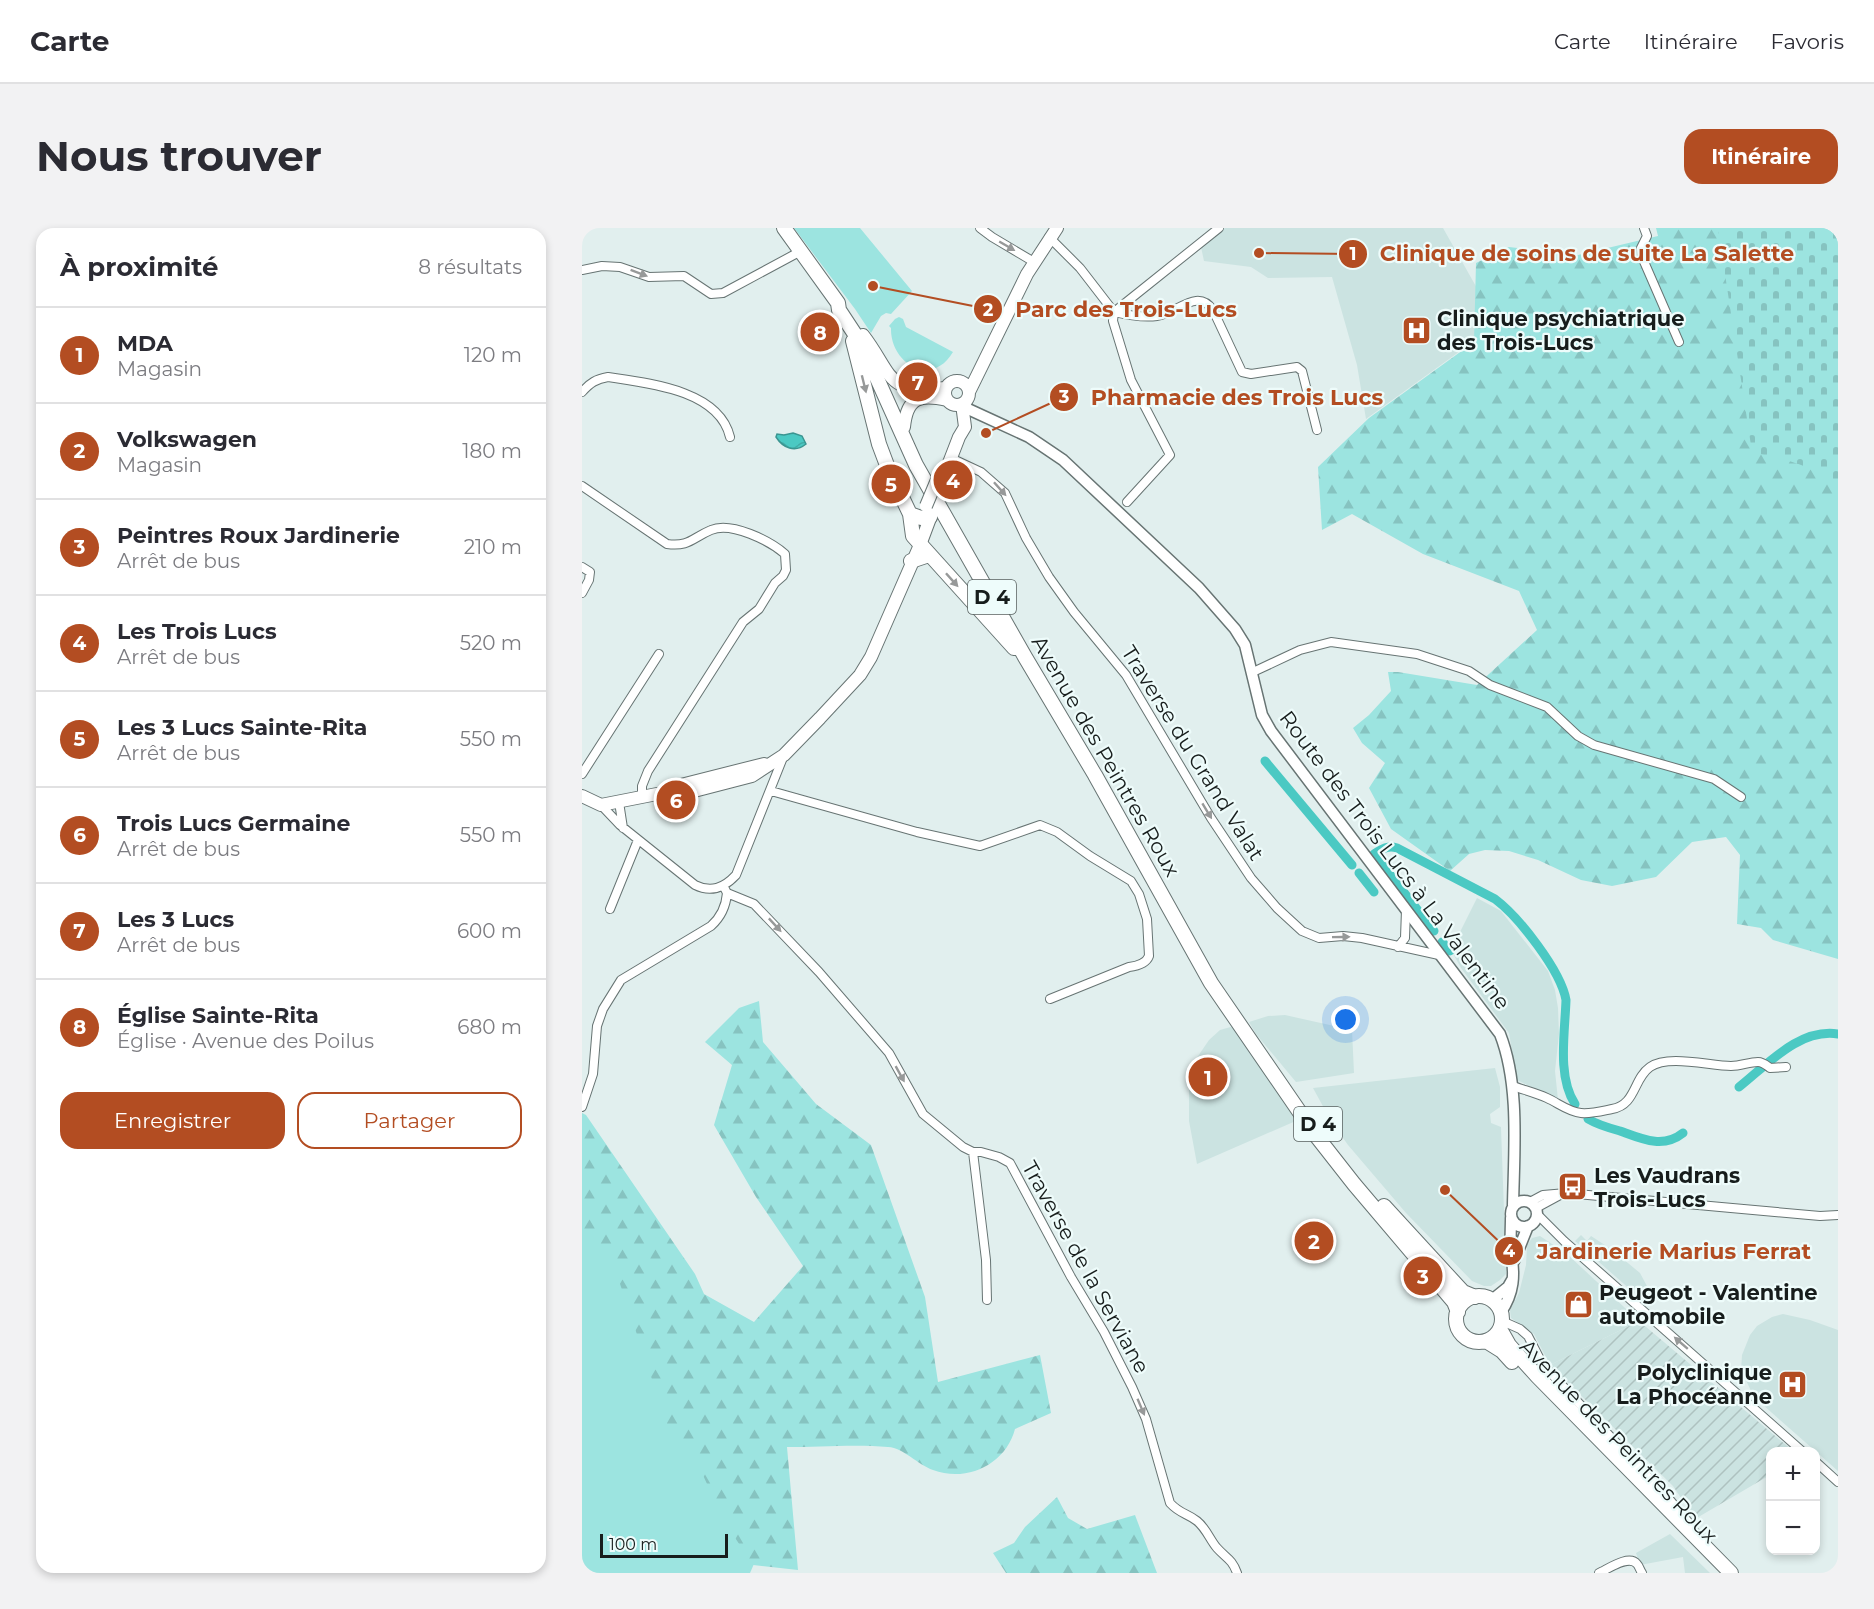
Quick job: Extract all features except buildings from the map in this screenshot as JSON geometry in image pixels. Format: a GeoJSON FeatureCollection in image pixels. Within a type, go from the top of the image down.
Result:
{"type":"FeatureCollection","features":[{"type":"Feature","properties":{"kind":"main road","name":"D 4"},"geometry":{"type":"LineString","coordinates":[[784,228],[838,303],[839,310],[857,328]]}},
{"type":"Feature","properties":{"kind":"main road"},"geometry":{"type":"LineString","coordinates":[[582,794],[605,799],[610,803],[652,795],[669,788],[779,758],[860,675],[871,657],[911,561],[921,545],[924,514],[962,432],[957,416],[959,396],[980,372],[1034,262],[1053,232]]}},
{"type":"Feature","properties":{"kind":"main road"},"geometry":{"type":"LineString","coordinates":[[857,328],[887,375],[893,380],[908,388],[959,396]]}},
{"type":"Feature","properties":{"kind":"main road"},"geometry":{"type":"LineString","coordinates":[[857,328],[879,444],[888,468],[924,514],[921,545],[911,561]]}},
{"type":"Feature","properties":{"kind":"main road","name":"Avenue des Peintres Roux"},"geometry":{"type":"LineString","coordinates":[[857,328],[959,537]]}},
{"type":"Feature","properties":{"kind":"main road","name":"Avenue des Peintres Roux"},"geometry":{"type":"LineString","coordinates":[[857,328],[862,345],[916,465],[1225,1005],[1314,1133],[1354,1185],[1454,1302],[1458,1312]]}},
{"type":"Feature","properties":{"kind":"main road"},"geometry":{"type":"LineString","coordinates":[[904,427],[908,408],[917,400],[959,396]]}},
{"type":"Feature","properties":{"kind":"main road"},"geometry":{"type":"LineString","coordinates":[[921,545],[1013,647],[1025,657]]}},
{"type":"Feature","properties":{"kind":"main road","name":"Avenue des Peintres Roux"},"geometry":{"type":"LineString","coordinates":[[1182,932],[1267,1056],[1360,1180],[1463,1292],[1475,1297]]}},
{"type":"Feature","properties":{"kind":"main road"},"geometry":{"type":"LineString","coordinates":[[1475,1297],[1492,1300],[1501,1321],[1494,1337],[1486,1341],[1473,1341],[1463,1335],[1457,1324],[1461,1305],[1475,1297]]}},
{"type":"Feature","properties":{"kind":"main road","name":"Avenue des Peintres Roux"},"geometry":{"type":"LineString","coordinates":[[1501,1321],[1509,1345],[1537,1376],[1731,1573]]}},
{"type":"Feature","properties":{"kind":"main road","name":"Avenue des Peintres Roux"},"geometry":{"type":"LineString","coordinates":[[1486,1341],[1502,1351],[1720,1573]]}},
{"type":"Feature","properties":{"kind":"street"},"geometry":{"type":"LineString","coordinates":[[980,228],[1034,262]]}},
{"type":"Feature","properties":{"kind":"street"},"geometry":{"type":"LineString","coordinates":[[1114,312],[1219,228]]}},
{"type":"Feature","properties":{"kind":"street"},"geometry":{"type":"LineString","coordinates":[[1644,228],[1647,236],[1641,248],[1642,257],[1680,342]]}},
{"type":"Feature","properties":{"kind":"street"},"geometry":{"type":"LineString","coordinates":[[1053,232],[1114,312],[1113,321],[1131,381],[1170,455],[1127,502]]}},
{"type":"Feature","properties":{"kind":"street"},"geometry":{"type":"LineString","coordinates":[[582,270],[602,266],[620,267],[649,277],[684,276],[711,294],[718,294],[801,251]]}},
{"type":"Feature","properties":{"kind":"street"},"geometry":{"type":"LineString","coordinates":[[1114,312],[1161,316],[1186,304],[1200,300],[1207,302],[1242,372],[1251,374],[1297,367],[1302,371],[1317,430]]}},
{"type":"Feature","properties":{"kind":"street"},"geometry":{"type":"LineString","coordinates":[[582,392],[590,383],[608,377],[674,390],[704,402],[721,416],[730,437]]}},
{"type":"Feature","properties":{"kind":"street","name":"Route des Trois Lucs à La Valentine"},"geometry":{"type":"LineString","coordinates":[[959,396],[968,409],[1029,437],[1063,460],[1199,588],[1241,638],[1253,672],[1262,715],[1271,731],[1500,1035],[1508,1055],[1513,1086],[1513,1205]]}},
{"type":"Feature","properties":{"kind":"street"},"geometry":{"type":"LineString","coordinates":[[962,432],[980,414]]}},
{"type":"Feature","properties":{"kind":"street","name":"Traverse du Grand Valat"},"geometry":{"type":"LineString","coordinates":[[945,471],[981,472],[1005,493],[1026,538],[1049,577],[1074,612],[1126,675],[1211,818],[1251,878],[1277,908],[1302,931],[1319,938],[1343,936],[1362,938],[1439,955]]}},
{"type":"Feature","properties":{"kind":"street"},"geometry":{"type":"LineString","coordinates":[[582,486],[667,544],[679,546],[711,530],[735,528],[785,554],[786,570],[783,576],[775,583],[759,609],[743,622],[648,771],[652,795]]}},
{"type":"Feature","properties":{"kind":"street"},"geometry":{"type":"LineString","coordinates":[[582,567],[590,572],[591,576],[582,593]]}},
{"type":"Feature","properties":{"kind":"street"},"geometry":{"type":"LineString","coordinates":[[1253,672],[1300,650],[1331,642],[1417,654],[1469,671],[1490,685],[1547,707],[1578,736],[1594,745],[1714,779],[1741,797]]}},
{"type":"Feature","properties":{"kind":"street"},"geometry":{"type":"LineString","coordinates":[[582,774],[659,654]]}},
{"type":"Feature","properties":{"kind":"street"},"geometry":{"type":"LineString","coordinates":[[582,1107],[593,1074],[597,1026],[603,1009],[621,980],[718,920],[726,902],[725,889],[736,875],[771,791],[779,758]]}},
{"type":"Feature","properties":{"kind":"street"},"geometry":{"type":"LineString","coordinates":[[771,791],[917,832],[980,846],[1040,825],[1057,832],[1090,856],[1131,880],[1148,919],[1149,956],[1147,960],[1138,966],[1129,967],[1050,999]]}},
{"type":"Feature","properties":{"kind":"street"},"geometry":{"type":"LineString","coordinates":[[610,803],[623,828],[695,885],[704,889],[725,889]]}},
{"type":"Feature","properties":{"kind":"street"},"geometry":{"type":"LineString","coordinates":[[610,803],[623,828]]}},
{"type":"Feature","properties":{"kind":"street"},"geometry":{"type":"LineString","coordinates":[[610,909],[638,840]]}},
{"type":"Feature","properties":{"kind":"street","name":"Traverse de la Serviane"},"geometry":{"type":"LineString","coordinates":[[725,889],[754,904],[819,972],[889,1053],[923,1114],[963,1147],[973,1152],[981,1152],[1006,1160],[1013,1168],[1132,1387],[1146,1419],[1170,1503],[1179,1512],[1200,1524],[1218,1549],[1231,1559],[1237,1573]]}},
{"type":"Feature","properties":{"kind":"street"},"geometry":{"type":"LineString","coordinates":[[1398,947],[1405,938],[1406,910]]}},
{"type":"Feature","properties":{"kind":"street"},"geometry":{"type":"LineString","coordinates":[[1513,1086],[1546,1098],[1574,1112],[1593,1112],[1616,1109],[1627,1104],[1644,1073],[1657,1063],[1786,1067]]}},
{"type":"Feature","properties":{"kind":"street"},"geometry":{"type":"LineString","coordinates":[[973,1152],[986,1260],[987,1300]]}},
{"type":"Feature","properties":{"kind":"street","name":"Route des Trois Lucs à La Valentine"},"geometry":{"type":"LineString","coordinates":[[1514,1169],[1532,1206],[1564,1241],[1797,1447]]}},
{"type":"Feature","properties":{"kind":"street"},"geometry":{"type":"LineString","coordinates":[[1514,1261],[1511,1251],[1513,1205],[1521,1200],[1532,1206],[1566,1193],[1820,1216],[1838,1215]]}},
{"type":"Feature","properties":{"kind":"street"},"geometry":{"type":"LineString","coordinates":[[1501,1321],[1512,1292],[1514,1261],[1528,1226],[1534,1221],[1532,1206]]}},
{"type":"Feature","properties":{"kind":"street"},"geometry":{"type":"LineString","coordinates":[[1511,1218],[1517,1226],[1528,1226]]}},
{"type":"Feature","properties":{"kind":"street"},"geometry":{"type":"LineString","coordinates":[[1492,1300],[1508,1287],[1513,1277]]}},
{"type":"Feature","properties":{"kind":"street","name":"Avenue des Peintres Roux"},"geometry":{"type":"LineString","coordinates":[[1501,1321],[1520,1329],[1528,1336],[1543,1365],[1685,1517],[1691,1533]]}},
{"type":"Feature","properties":{"kind":"street"},"geometry":{"type":"LineString","coordinates":[[1820,1466],[1838,1482]]}},
{"type":"Feature","properties":{"kind":"street"},"geometry":{"type":"LineString","coordinates":[[1599,1573],[1619,1563],[1632,1561],[1637,1563],[1642,1573]]}},
{"type":"Feature","properties":{"kind":"shaded area","name":"Clinique psychiatrique des Trois-Lucs"},"geometry":{"type":"Polygon","coordinates":[[[1225,228],[1443,228],[1495,320],[1474,341],[1366,419],[1357,365],[1332,277],[1268,278],[1251,267],[1204,261],[1201,247],[1225,228]]]}},
{"type":"Feature","properties":{"kind":"shaded area"},"geometry":{"type":"Polygon","coordinates":[[[1477,898],[1501,911],[1548,971],[1555,990],[1558,1008],[1559,1034],[1555,1071],[1558,1100],[1517,1080],[1509,1033],[1461,968],[1451,950],[1477,898]]]}},
{"type":"Feature","properties":{"kind":"shaded area"},"geometry":{"type":"Polygon","coordinates":[[[1285,1015],[1352,1030],[1354,1073],[1296,1082],[1256,1034],[1249,1022],[1268,1016],[1285,1015]]]}},
{"type":"Feature","properties":{"kind":"shaded area"},"geometry":{"type":"Polygon","coordinates":[[[1234,1026],[1298,1120],[1197,1164],[1189,1121],[1189,1086],[1192,1065],[1209,1040],[1220,1030],[1234,1026]]]}},
{"type":"Feature","properties":{"kind":"shaded area"},"geometry":{"type":"Polygon","coordinates":[[[1495,1068],[1500,1087],[1500,1107],[1490,1114],[1491,1123],[1501,1127],[1506,1274],[1491,1286],[1484,1286],[1472,1281],[1406,1213],[1348,1145],[1331,1121],[1313,1088],[1495,1068]]]}},
{"type":"Feature","properties":{"kind":"shaded area"},"geometry":{"type":"Polygon","coordinates":[[[1581,1235],[1587,1241],[1591,1236],[1640,1273],[1648,1288],[1640,1298],[1575,1241],[1581,1235]]]}},
{"type":"Feature","properties":{"kind":"shaded area"},"geometry":{"type":"Polygon","coordinates":[[[1540,1236],[1567,1254],[1639,1321],[1550,1365],[1534,1334],[1511,1318],[1510,1310],[1519,1293],[1526,1265],[1527,1245],[1532,1238],[1540,1236]]]}},
{"type":"Feature","properties":{"kind":"shaded area","name":"Polyclinique La Phocéanne"},"geometry":{"type":"Polygon","coordinates":[[[1783,1314],[1838,1330],[1838,1471],[1820,1455],[1820,1447],[1811,1447],[1754,1397],[1741,1370],[1742,1355],[1750,1335],[1757,1326],[1772,1317],[1783,1314]]]}},
{"type":"Feature","properties":{"kind":"shaded area"},"geometry":{"type":"Polygon","coordinates":[[[1639,1321],[1788,1447],[1766,1447],[1766,1477],[1695,1519],[1673,1486],[1550,1365],[1639,1321]]]}},
{"type":"Feature","properties":{"kind":"shaded area"},"geometry":{"type":"Polygon","coordinates":[[[1670,1534],[1710,1573],[1685,1573],[1683,1557],[1640,1565],[1636,1553],[1670,1534]]]}},
{"type":"Feature","properties":{"kind":"green space"},"geometry":{"type":"Polygon","coordinates":[[[794,228],[860,228],[912,291],[891,314],[886,313],[881,316],[871,333],[794,228]]]}},
{"type":"Feature","properties":{"kind":"green space"},"geometry":{"type":"Polygon","coordinates":[[[1656,228],[1838,228],[1838,959],[1773,940],[1761,928],[1737,924],[1740,855],[1726,837],[1692,842],[1656,877],[1612,886],[1581,880],[1538,860],[1509,851],[1485,850],[1469,854],[1450,871],[1391,829],[1369,788],[1385,763],[1362,743],[1353,728],[1369,715],[1391,691],[1388,672],[1477,685],[1537,630],[1519,591],[1423,554],[1352,514],[1322,530],[1318,467],[1369,418],[1474,342],[1476,263],[1509,247],[1578,255],[1658,236],[1656,228]]]}},
{"type":"Feature","properties":{"kind":"green space"},"geometry":{"type":"Polygon","coordinates":[[[1718,228],[1838,228],[1838,492],[1830,482],[1800,464],[1752,452],[1718,228]]]}},
{"type":"Feature","properties":{"kind":"green space"},"geometry":{"type":"Polygon","coordinates":[[[899,317],[903,319],[906,327],[953,352],[944,363],[924,370],[905,361],[897,352],[889,326],[899,317]]]}},
{"type":"Feature","properties":{"kind":"green space"},"geometry":{"type":"Polygon","coordinates":[[[759,1001],[763,1042],[816,1104],[871,1145],[925,1297],[938,1382],[1040,1355],[1051,1413],[1015,1429],[1003,1452],[994,1461],[983,1468],[959,1474],[933,1470],[900,1450],[888,1447],[787,1447],[798,1570],[753,1565],[724,1521],[702,1473],[673,1442],[611,1257],[582,1239],[582,1113],[586,1115],[695,1274],[704,1294],[754,1322],[803,1266],[756,1197],[714,1125],[732,1065],[705,1042],[739,1008],[759,1001]]]}},
{"type":"Feature","properties":{"kind":"green space"},"geometry":{"type":"Polygon","coordinates":[[[582,1190],[767,1534],[750,1573],[582,1573],[582,1190]]]}},
{"type":"Feature","properties":{"kind":"green space"},"geometry":{"type":"Polygon","coordinates":[[[1057,1497],[1068,1518],[1087,1529],[1135,1515],[1157,1573],[1006,1573],[993,1553],[1014,1543],[1025,1527],[1057,1497]]]}},
{"type":"Feature","properties":{"kind":"water"},"geometry":{"type":"Polygon","coordinates":[[[793,433],[802,436],[806,444],[794,449],[782,444],[776,437],[777,434],[793,433]]]}},
{"type":"Feature","properties":{"kind":"waterway"},"geometry":{"type":"LineString","coordinates":[[1265,761],[1352,865]]}},
{"type":"Feature","properties":{"kind":"waterway"},"geometry":{"type":"LineString","coordinates":[[1434,931],[1374,854],[1388,847],[1397,848],[1495,899],[1527,931],[1548,960],[1566,1000],[1564,1068],[1569,1093],[1575,1104]]}},
{"type":"Feature","properties":{"kind":"waterway"},"geometry":{"type":"LineString","coordinates":[[1359,873],[1374,892]]}},
{"type":"Feature","properties":{"kind":"waterway"},"geometry":{"type":"LineString","coordinates":[[1442,942],[1450,951]]}},
{"type":"Feature","properties":{"kind":"waterway"},"geometry":{"type":"LineString","coordinates":[[1739,1087],[1772,1059],[1797,1042],[1824,1034],[1838,1034]]}},
{"type":"Feature","properties":{"kind":"waterway"},"geometry":{"type":"LineString","coordinates":[[1588,1119],[1652,1141],[1668,1141],[1683,1133]]}},
{"type":"Feature","properties":{"kind":"place","name":"Clinique de soins de suite La Salette"},"geometry":{"type":"Point","coordinates":[1259,253]}},
{"type":"Feature","properties":{"kind":"place","name":"Parc des Trois-Lucs"},"geometry":{"type":"Point","coordinates":[873,286]}},
{"type":"Feature","properties":{"kind":"place","name":"Clinique psychiatrique des Trois-Lucs"},"geometry":{"type":"Point","coordinates":[1416,330]}},
{"type":"Feature","properties":{"kind":"place","name":"Église Sainte-Rita"},"geometry":{"type":"Point","coordinates":[820,332]}},
{"type":"Feature","properties":{"kind":"place","name":"Les 3 Lucs"},"geometry":{"type":"Point","coordinates":[918,382]}},
{"type":"Feature","properties":{"kind":"place","name":"Pharmacie des Trois Lucs"},"geometry":{"type":"Point","coordinates":[986,433]}},
{"type":"Feature","properties":{"kind":"place","name":"Les Trois Lucs"},"geometry":{"type":"Point","coordinates":[953,480]}},
{"type":"Feature","properties":{"kind":"place","name":"Les 3 Lucs Sainte-Rita"},"geometry":{"type":"Point","coordinates":[891,484]}},
{"type":"Feature","properties":{"kind":"place","name":"Trois Lucs Germaine"},"geometry":{"type":"Point","coordinates":[676,800]}},
{"type":"Feature","properties":{"kind":"place","name":"MDA"},"geometry":{"type":"Point","coordinates":[1208,1077]}},
{"type":"Feature","properties":{"kind":"place","name":"Les Vaudrans Trois-Lucs"},"geometry":{"type":"Point","coordinates":[1573,1187]}},
{"type":"Feature","properties":{"kind":"place","name":"Jardinerie Marius Ferrat"},"geometry":{"type":"Point","coordinates":[1445,1190]}},
{"type":"Feature","properties":{"kind":"place","name":"Volkswagen"},"geometry":{"type":"Point","coordinates":[1314,1241]}},
{"type":"Feature","properties":{"kind":"place","name":"Peintres Roux Jardinerie"},"geometry":{"type":"Point","coordinates":[1423,1276]}},
{"type":"Feature","properties":{"kind":"place","name":"Peugeot - Valentine automobile"},"geometry":{"type":"Point","coordinates":[1578,1304]}},
{"type":"Feature","properties":{"kind":"place","name":"Polyclinique La Phocéanne"},"geometry":{"type":"Point","coordinates":[1793,1384]}}]}
